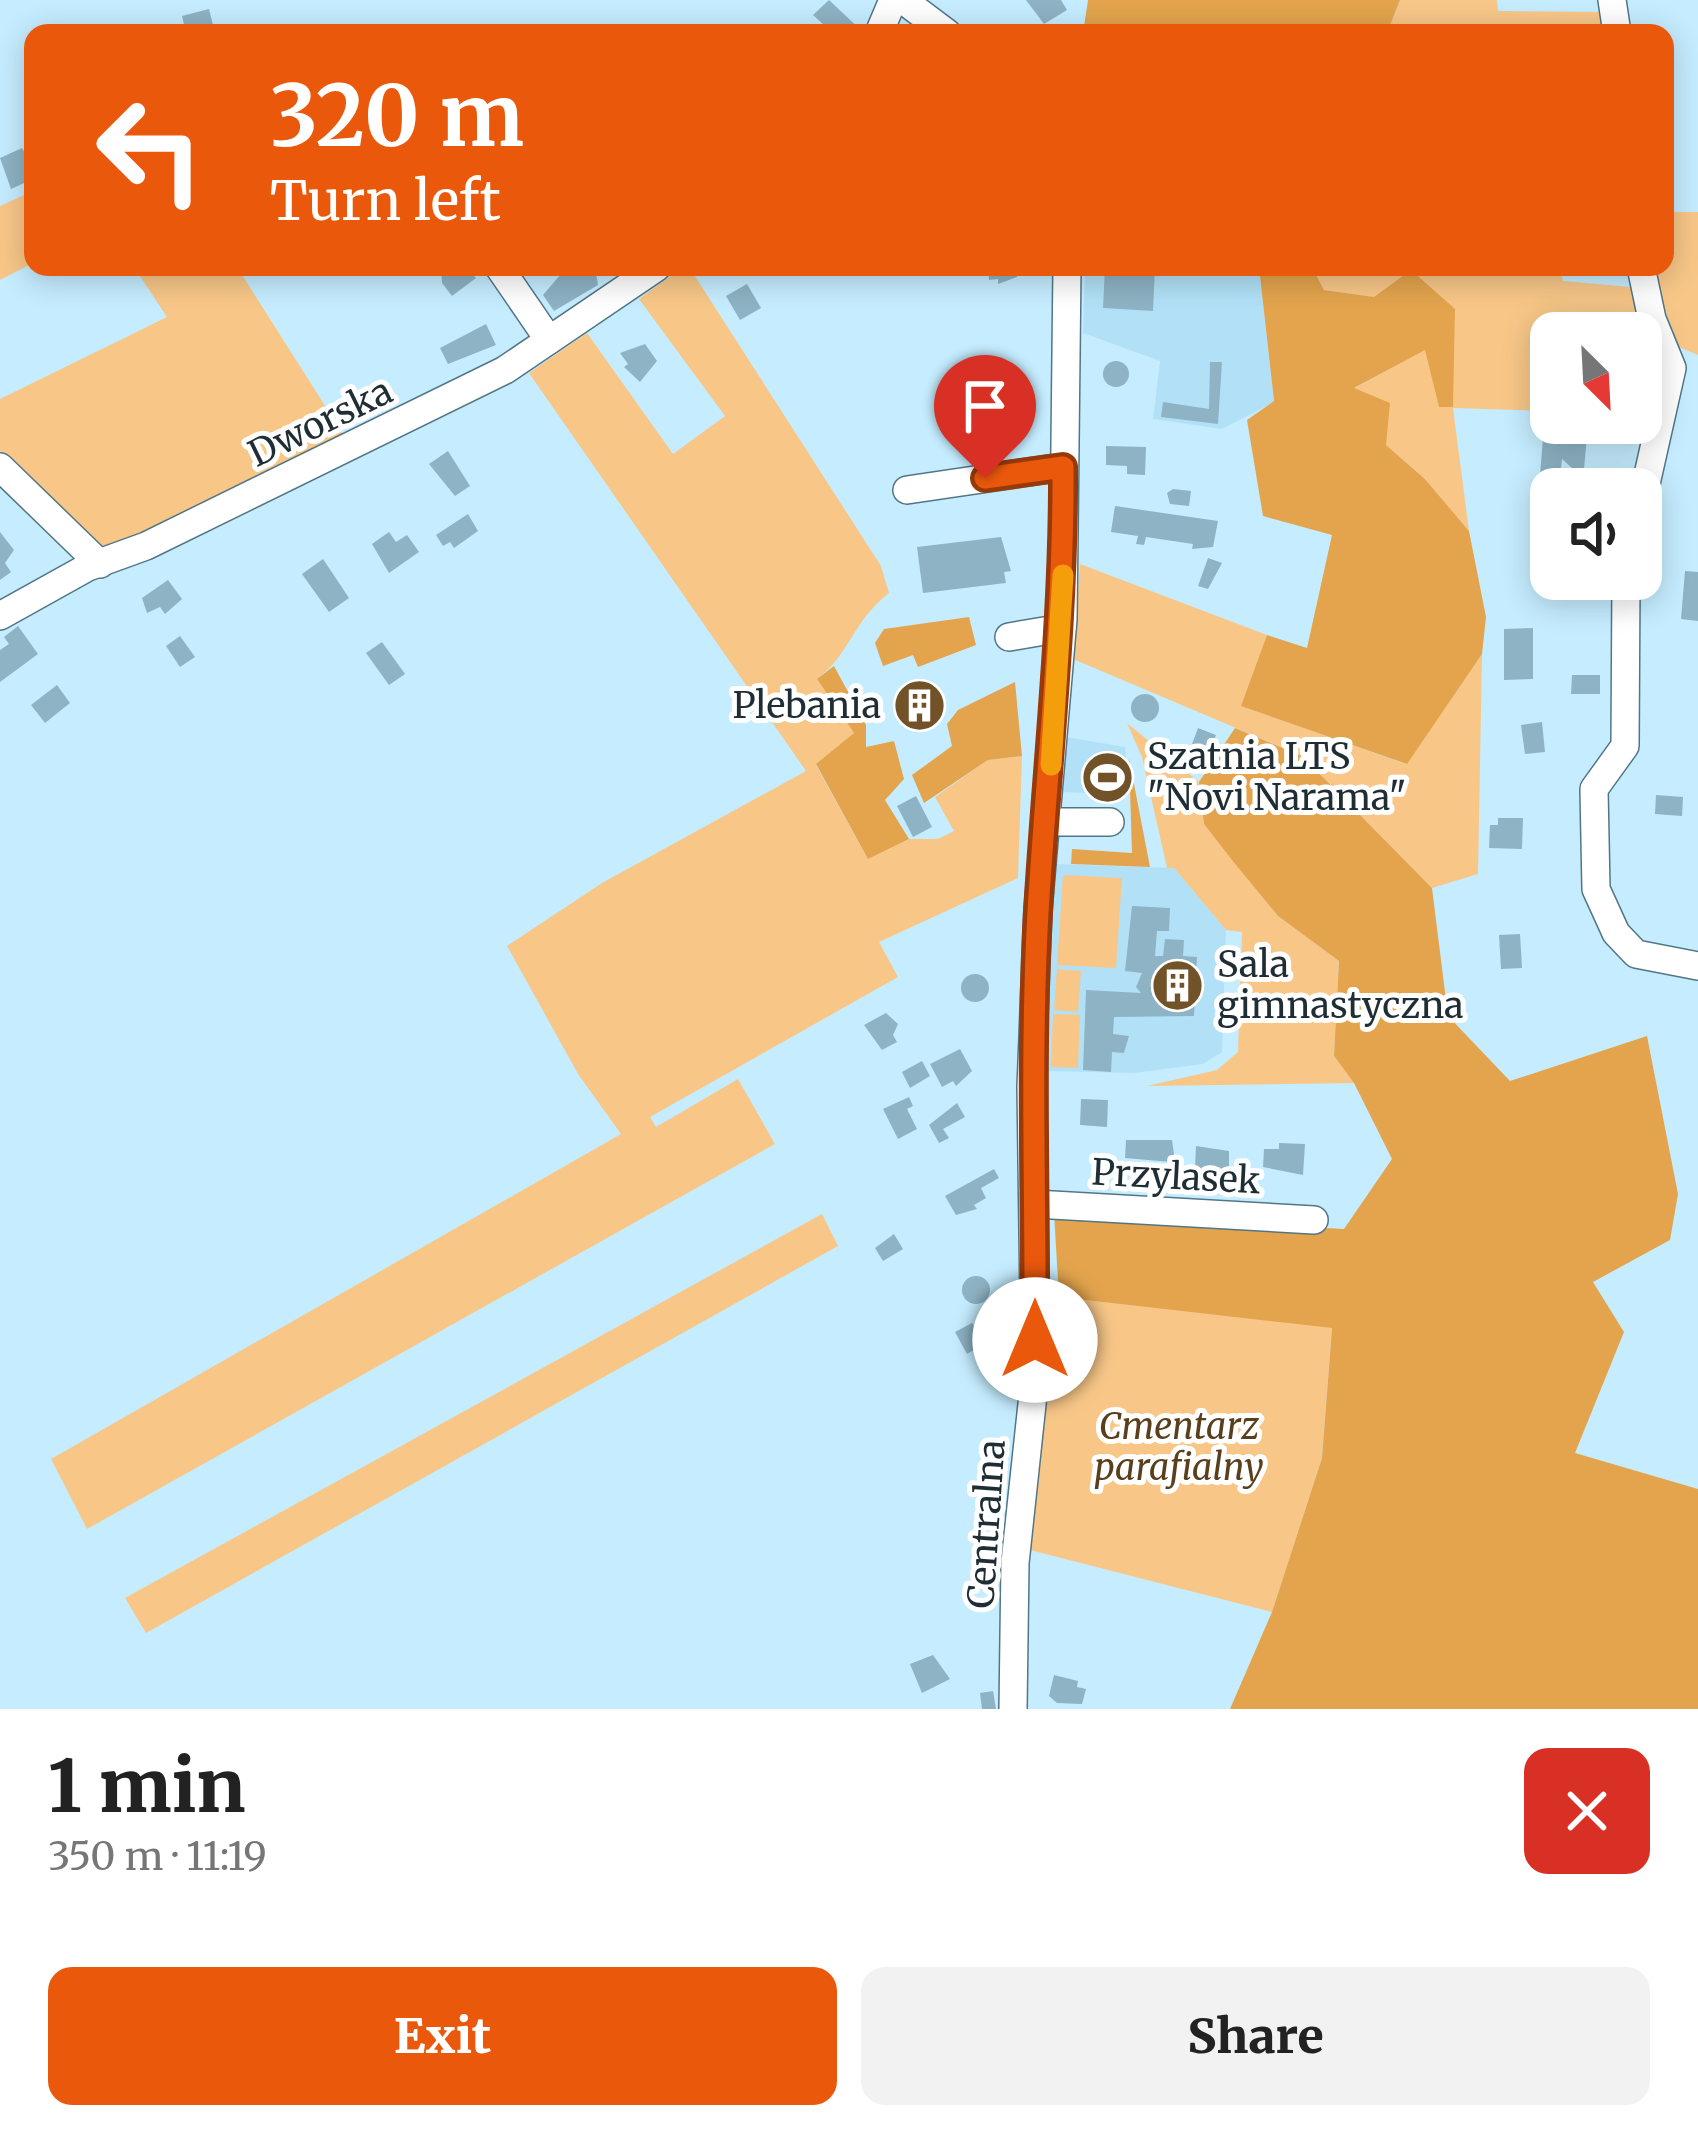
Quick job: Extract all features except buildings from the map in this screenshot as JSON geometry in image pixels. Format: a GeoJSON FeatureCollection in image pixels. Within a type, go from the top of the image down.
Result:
{"type":"FeatureCollection","features":[{"type":"Feature","properties":{"kind":"street"},"geometry":{"type":"LineString","coordinates":[[903,0],[935,24]]}},
{"type":"Feature","properties":{"kind":"street"},"geometry":{"type":"LineString","coordinates":[[505,276],[549,340]]}},
{"type":"Feature","properties":{"kind":"street","name":"Dworska"},"geometry":{"type":"LineString","coordinates":[[0,616],[100,564],[345,452],[505,370],[644,276]]}},
{"type":"Feature","properties":{"kind":"street","name":"Centralna"},"geometry":{"type":"LineString","coordinates":[[1013,1709],[1015,1563],[1035,1376],[1031,1076],[1062,628],[1067,276]]}},
{"type":"Feature","properties":{"kind":"street"},"geometry":{"type":"LineString","coordinates":[[1643,276],[1652,320],[1685,368],[1653,468]]}},
{"type":"Feature","properties":{"kind":"street"},"geometry":{"type":"LineString","coordinates":[[0,467],[100,564]]}},
{"type":"Feature","properties":{"kind":"street"},"geometry":{"type":"LineString","coordinates":[[908,490],[1063,467]]}},
{"type":"Feature","properties":{"kind":"street"},"geometry":{"type":"LineString","coordinates":[[1627,600],[1625,746],[1594,789],[1596,889],[1616,933],[1636,954],[1698,966]]}},
{"type":"Feature","properties":{"kind":"street"},"geometry":{"type":"LineString","coordinates":[[1009,637],[1062,628]]}},
{"type":"Feature","properties":{"kind":"street"},"geometry":{"type":"LineString","coordinates":[[1046,822],[1110,822]]}},
{"type":"Feature","properties":{"kind":"street","name":"Przylasek"},"geometry":{"type":"LineString","coordinates":[[1034,1204],[1314,1220]]}},
{"type":"Feature","properties":{"kind":"shaded area"},"geometry":{"type":"Polygon","coordinates":[[[1088,0],[1400,0],[1391,24],[1084,24],[1088,0]]]}},
{"type":"Feature","properties":{"kind":"shaded area"},"geometry":{"type":"Polygon","coordinates":[[[1085,276],[1260,276],[1274,402],[1222,429],[1153,419],[1160,361],[1083,333],[1085,276]]]}},
{"type":"Feature","properties":{"kind":"shaded area"},"geometry":{"type":"Polygon","coordinates":[[[1260,276],[1317,276],[1324,290],[1374,297],[1403,276],[1418,276],[1455,309],[1453,407],[1439,407],[1425,350],[1354,388],[1390,403],[1386,445],[1425,479],[1469,531],[1486,617],[1482,654],[1407,764],[1241,706],[1267,635],[1307,648],[1332,535],[1263,516],[1247,420],[1274,401],[1260,276]]]}},
{"type":"Feature","properties":{"kind":"shaded area"},"geometry":{"type":"Polygon","coordinates":[[[969,617],[976,645],[918,667],[913,655],[883,666],[875,643],[884,629],[969,617]]]}},
{"type":"Feature","properties":{"kind":"shaded area"},"geometry":{"type":"Polygon","coordinates":[[[834,666],[866,725],[866,747],[894,741],[904,779],[885,800],[909,839],[868,859],[816,764],[854,733],[817,679],[834,666]]]}},
{"type":"Feature","properties":{"kind":"shaded area"},"geometry":{"type":"Polygon","coordinates":[[[1015,682],[1022,756],[988,760],[924,803],[912,775],[952,746],[947,724],[958,710],[1015,682]]]}},
{"type":"Feature","properties":{"kind":"shaded area"},"geometry":{"type":"Polygon","coordinates":[[[1235,728],[1302,756],[1432,888],[1448,1016],[1510,1081],[1647,1036],[1678,1194],[1670,1240],[1593,1282],[1624,1332],[1575,1453],[1698,1489],[1698,1709],[1230,1709],[1272,1612],[1322,1458],[1332,1328],[1059,1297],[1054,1213],[1344,1229],[1392,1159],[1354,1083],[1334,1056],[1339,961],[1278,916],[1204,824],[1199,782],[1235,728]]]}},
{"type":"Feature","properties":{"kind":"shaded area"},"geometry":{"type":"Polygon","coordinates":[[[1066,737],[1125,747],[1129,795],[1064,792],[1066,737]]]}},
{"type":"Feature","properties":{"kind":"shaded area"},"geometry":{"type":"Polygon","coordinates":[[[1129,758],[1150,867],[1071,864],[1072,849],[1132,853],[1129,758]]]}},
{"type":"Feature","properties":{"kind":"shaded area"},"geometry":{"type":"Polygon","coordinates":[[[1055,864],[1174,868],[1226,930],[1222,1052],[1203,1064],[1134,1073],[1046,1071],[1055,864]]]}},
{"type":"Feature","properties":{"kind":"green space"},"geometry":{"type":"Polygon","coordinates":[[[1400,0],[1497,0],[1498,11],[1605,12],[1607,24],[1391,24],[1400,0]]]}},
{"type":"Feature","properties":{"kind":"green space"},"geometry":{"type":"Polygon","coordinates":[[[24,195],[24,268],[0,280],[0,206],[24,195]]]}},
{"type":"Feature","properties":{"kind":"green space"},"geometry":{"type":"Polygon","coordinates":[[[1674,212],[1698,212],[1698,355],[1679,347],[1658,276],[1674,276],[1674,212]]]}},
{"type":"Feature","properties":{"kind":"green space"},"geometry":{"type":"Polygon","coordinates":[[[140,276],[243,276],[348,442],[108,554],[0,451],[0,399],[167,317],[140,276]]]}},
{"type":"Feature","properties":{"kind":"green space"},"geometry":{"type":"Polygon","coordinates":[[[671,276],[695,276],[881,566],[889,593],[817,679],[854,733],[816,765],[868,859],[909,839],[938,839],[954,831],[935,797],[988,760],[1022,756],[1018,878],[879,942],[898,977],[650,1117],[656,1127],[738,1079],[775,1144],[87,1529],[51,1459],[621,1134],[578,1074],[507,946],[602,883],[806,771],[529,373],[587,333],[673,454],[725,416],[639,299],[671,276]]]}},
{"type":"Feature","properties":{"kind":"green space"},"geometry":{"type":"Polygon","coordinates":[[[1317,276],[1562,276],[1563,281],[1631,287],[1639,312],[1530,312],[1530,410],[1453,408],[1469,531],[1425,479],[1386,445],[1353,389],[1425,349],[1439,406],[1455,309],[1324,290],[1317,276]]]}},
{"type":"Feature","properties":{"kind":"green space"},"geometry":{"type":"Polygon","coordinates":[[[1080,564],[1267,635],[1242,706],[1406,764],[1482,654],[1478,874],[1432,888],[1302,756],[1073,659],[1080,564]]]}},
{"type":"Feature","properties":{"kind":"green space"},"geometry":{"type":"Polygon","coordinates":[[[1127,723],[1199,782],[1204,824],[1278,916],[1339,961],[1334,1056],[1354,1083],[1147,1086],[1217,1070],[1238,1052],[1242,932],[1226,930],[1174,868],[1167,868],[1142,757],[1127,723]]]}},
{"type":"Feature","properties":{"kind":"green space"},"geometry":{"type":"Polygon","coordinates":[[[1063,875],[1122,878],[1116,968],[1057,965],[1063,875]]]}},
{"type":"Feature","properties":{"kind":"green space"},"geometry":{"type":"Polygon","coordinates":[[[1057,969],[1081,971],[1078,1012],[1054,1010],[1057,969]]]}},
{"type":"Feature","properties":{"kind":"green space"},"geometry":{"type":"Polygon","coordinates":[[[1053,1014],[1080,1015],[1078,1068],[1051,1067],[1053,1014]]]}},
{"type":"Feature","properties":{"kind":"green space"},"geometry":{"type":"Polygon","coordinates":[[[822,1214],[838,1246],[146,1633],[125,1598],[822,1214]]]}},
{"type":"Feature","properties":{"kind":"green space","name":"Cmentarz parafialny"},"geometry":{"type":"Polygon","coordinates":[[[1059,1297],[1332,1327],[1322,1458],[1272,1612],[1030,1550],[1046,1390],[1053,1389],[1059,1297]]]}},
{"type":"Feature","properties":{"kind":"slow traffic"},"geometry":{"type":"LineString","coordinates":[[1051,765],[1063,575]]}},
{"type":"Feature","properties":{"kind":"place","name":"Plebania"},"geometry":{"type":"Point","coordinates":[920,705]}},
{"type":"Feature","properties":{"kind":"place","name":"Szatnia LTS \"Novi Narama\""},"geometry":{"type":"Point","coordinates":[1108,777]}},
{"type":"Feature","properties":{"kind":"place","name":"Sala gimnastyczna"},"geometry":{"type":"Point","coordinates":[1178,985]}},
{"type":"Feature","properties":{"kind":"route"},"geometry":{"type":"LineString","coordinates":[[985,478],[1063,467],[1063,619],[1038,910],[1031,1076],[1035,1340]]}}]}
